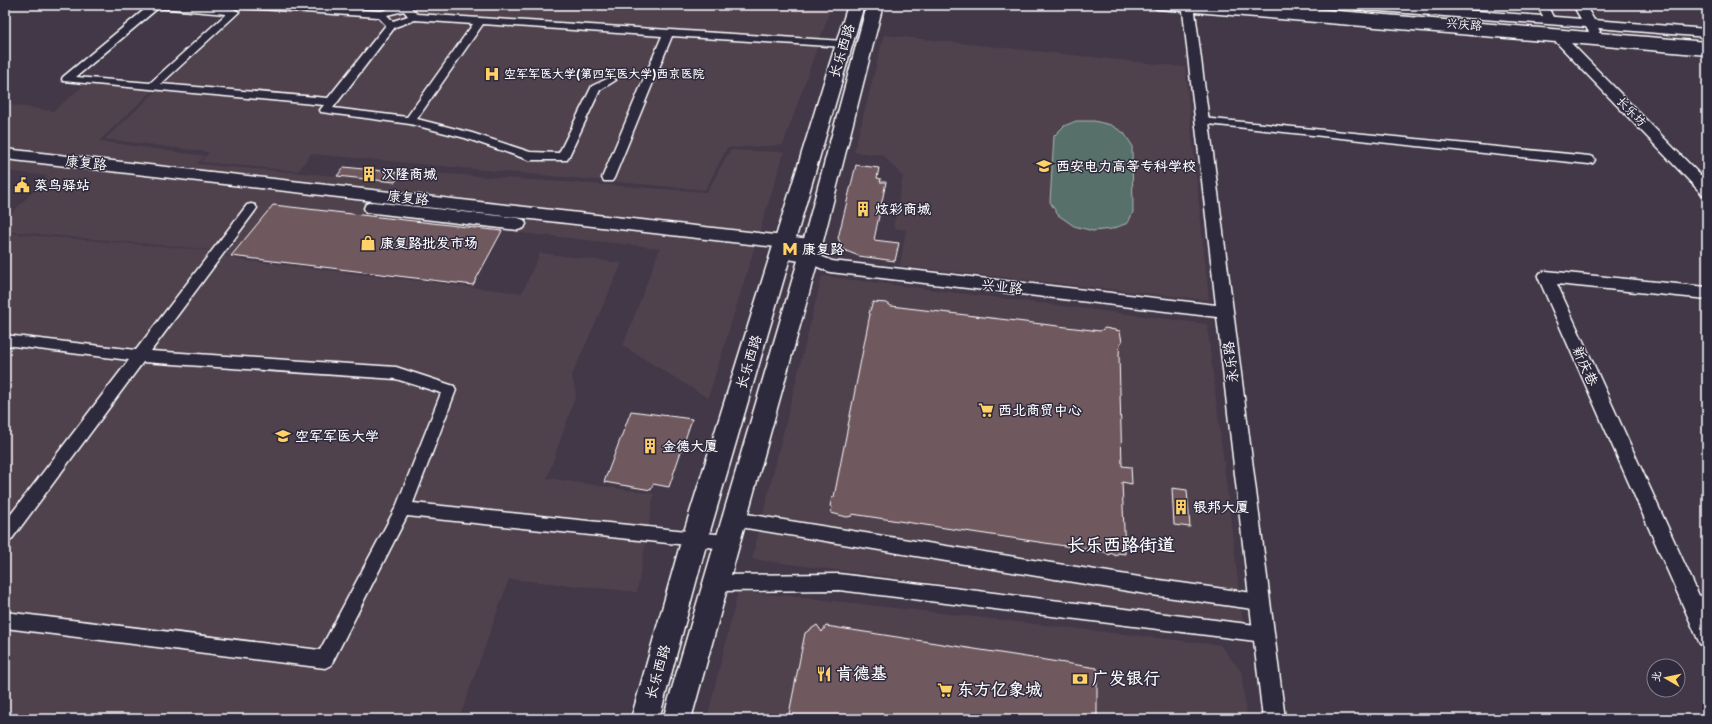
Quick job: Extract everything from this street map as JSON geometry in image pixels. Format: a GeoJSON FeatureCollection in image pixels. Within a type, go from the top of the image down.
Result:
{"type":"FeatureCollection","features":[{"type":"Feature","properties":{"kind":"main road","name":"兴庆路"},"geometry":{"type":"LineString","coordinates":[[1220,5],[1555,31],[1594,30],[1707,46]]}},
{"type":"Feature","properties":{"kind":"main road","name":"兴庆路"},"geometry":{"type":"LineString","coordinates":[[1287,5],[1707,40]]}},
{"type":"Feature","properties":{"kind":"main road","name":"长乐西路"},"geometry":{"type":"LineString","coordinates":[[645,719],[695,538],[844,44],[871,8]]}},
{"type":"Feature","properties":{"kind":"main road","name":"长乐西路"},"geometry":{"type":"LineString","coordinates":[[677,719],[726,542],[734,519],[810,251],[871,8]]}},
{"type":"Feature","properties":{"kind":"main road","name":"康复路"},"geometry":{"type":"LineString","coordinates":[[5,154],[810,251]]}},
{"type":"Feature","properties":{"kind":"main road","name":"康复路"},"geometry":{"type":"LineString","coordinates":[[5,165],[783,247]]}},
{"type":"Feature","properties":{"kind":"street"},"geometry":{"type":"LineString","coordinates":[[152,86],[234,12],[156,5],[67,79],[331,102]]}},
{"type":"Feature","properties":{"kind":"street"},"geometry":{"type":"LineString","coordinates":[[244,5],[382,14],[407,6],[414,17]]}},
{"type":"Feature","properties":{"kind":"street"},"geometry":{"type":"LineString","coordinates":[[1157,5],[1555,31]]}},
{"type":"Feature","properties":{"kind":"street"},"geometry":{"type":"LineString","coordinates":[[1355,5],[1707,51]]}},
{"type":"Feature","properties":{"kind":"street"},"geometry":{"type":"LineString","coordinates":[[1542,5],[1555,31]]}},
{"type":"Feature","properties":{"kind":"street"},"geometry":{"type":"LineString","coordinates":[[1579,5],[1594,30],[1707,33]]}},
{"type":"Feature","properties":{"kind":"street","name":"永乐路"},"geometry":{"type":"LineString","coordinates":[[1188,6],[1274,719]]}},
{"type":"Feature","properties":{"kind":"street"},"geometry":{"type":"LineString","coordinates":[[382,14],[390,25]]}},
{"type":"Feature","properties":{"kind":"street"},"geometry":{"type":"LineString","coordinates":[[611,80],[596,88],[563,157],[530,156],[468,135],[410,121],[325,110],[390,25],[414,17],[844,44]]}},
{"type":"Feature","properties":{"kind":"street"},"geometry":{"type":"LineString","coordinates":[[410,121],[480,21]]}},
{"type":"Feature","properties":{"kind":"street","name":"长乐坊"},"geometry":{"type":"LineString","coordinates":[[1555,31],[1701,179],[1707,192]]}},
{"type":"Feature","properties":{"kind":"street"},"geometry":{"type":"LineString","coordinates":[[608,178],[668,33]]}},
{"type":"Feature","properties":{"kind":"street"},"geometry":{"type":"LineString","coordinates":[[1202,121],[1589,160]]}},
{"type":"Feature","properties":{"kind":"street"},"geometry":{"type":"LineString","coordinates":[[5,535],[250,208]]}},
{"type":"Feature","properties":{"kind":"street","name":"兴业路"},"geometry":{"type":"LineString","coordinates":[[810,251],[830,266],[1225,312]]}},
{"type":"Feature","properties":{"kind":"street","name":"新庆巷"},"geometry":{"type":"LineString","coordinates":[[1699,603],[1546,277],[1707,293]]}},
{"type":"Feature","properties":{"kind":"street"},"geometry":{"type":"LineString","coordinates":[[5,340],[138,356],[396,373],[450,390],[403,509],[325,659],[5,620]]}},
{"type":"Feature","properties":{"kind":"street"},"geometry":{"type":"LineString","coordinates":[[403,509],[726,542]]}},
{"type":"Feature","properties":{"kind":"street"},"geometry":{"type":"LineString","coordinates":[[734,519],[1121,582],[1260,602]]}},
{"type":"Feature","properties":{"kind":"street"},"geometry":{"type":"LineString","coordinates":[[715,583],[839,582],[1264,634]]}},
{"type":"Feature","properties":{"kind":"street"},"geometry":{"type":"LineString","coordinates":[[1699,603],[1707,638]]}},
{"type":"Feature","properties":{"kind":"shaded area","name":"空军军医大学(第四军医大学)西京医院"},"geometry":{"type":"Polygon","coordinates":[[[195,5],[832,5],[783,145],[727,148],[705,190],[311,154],[298,171],[201,162],[209,152],[105,139],[245,9],[195,5]]]}},
{"type":"Feature","properties":{"kind":"shaded area","name":"西安电力高等专科学校"},"geometry":{"type":"Polygon","coordinates":[[[884,35],[1185,67],[1209,300],[900,266],[906,230],[893,228],[903,177],[883,155],[854,152],[884,35]]]}},
{"type":"Feature","properties":{"kind":"shaded area"},"geometry":{"type":"Polygon","coordinates":[[[87,83],[153,90],[99,141],[205,156],[197,164],[337,176],[344,167],[707,192],[730,150],[784,152],[708,398],[623,346],[660,248],[502,231],[473,285],[231,256],[204,249],[5,231],[5,220],[48,176],[5,171],[5,104],[53,111],[87,83]]]}},
{"type":"Feature","properties":{"kind":"shaded area","name":"空军军医大学"},"geometry":{"type":"Polygon","coordinates":[[[5,233],[204,250],[240,260],[522,293],[540,253],[622,263],[572,375],[576,395],[547,478],[654,494],[637,592],[509,579],[459,719],[5,719],[5,233]]]}},
{"type":"Feature","properties":{"kind":"shaded area"},"geometry":{"type":"Polygon","coordinates":[[[822,276],[1207,324],[1243,623],[752,559],[822,276]]]}},
{"type":"Feature","properties":{"kind":"shaded area"},"geometry":{"type":"Polygon","coordinates":[[[738,592],[790,596],[1220,645],[1241,671],[1247,719],[707,719],[738,592]]]}},
{"type":"Feature","properties":{"kind":"green space"},"geometry":{"type":"Polygon","coordinates":[[[1076,121],[1094,121],[1111,125],[1124,133],[1132,145],[1133,212],[1128,223],[1112,229],[1093,231],[1074,226],[1058,215],[1050,202],[1054,136],[1064,126],[1076,121]]]}},
{"type":"Feature","properties":{"kind":"building","name":"炫彩商城"},"geometry":{"type":"Polygon","coordinates":[[[856,165],[879,168],[877,178],[881,179],[880,182],[886,182],[874,240],[899,243],[895,261],[859,256],[846,251],[842,247],[838,238],[856,165]]]}},
{"type":"Feature","properties":{"kind":"building","name":"汉隆商城"},"geometry":{"type":"Polygon","coordinates":[[[344,167],[401,173],[395,182],[337,176],[344,167]]]}},
{"type":"Feature","properties":{"kind":"building","name":"康复路批发市场"},"geometry":{"type":"Polygon","coordinates":[[[273,205],[502,231],[473,285],[231,256],[273,205]]]}},
{"type":"Feature","properties":{"kind":"building","name":"西北商贸中心"},"geometry":{"type":"Polygon","coordinates":[[[873,302],[887,303],[891,306],[1100,331],[1105,328],[1120,331],[1122,342],[1120,343],[1119,355],[1122,466],[1131,467],[1132,484],[1122,482],[1125,554],[1118,553],[1116,556],[1111,553],[1109,555],[1105,552],[852,514],[852,516],[847,517],[831,513],[832,507],[830,506],[832,498],[834,497],[869,313],[873,302]]]}},
{"type":"Feature","properties":{"kind":"building","name":"金德大厦"},"geometry":{"type":"Polygon","coordinates":[[[631,411],[692,419],[669,487],[653,484],[651,490],[604,482],[631,411]]]}},
{"type":"Feature","properties":{"kind":"building","name":"银邦大厦"},"geometry":{"type":"Polygon","coordinates":[[[1172,488],[1187,490],[1190,527],[1174,525],[1172,488]]]}},
{"type":"Feature","properties":{"kind":"building","name":"东方亿象城"},"geometry":{"type":"Polygon","coordinates":[[[817,625],[822,632],[826,626],[1097,668],[1097,719],[788,719],[805,633],[817,625]]]}},
{"type":"Feature","properties":{"kind":"place","name":"空军军医大学(第四军医大学)西京医院"},"geometry":{"type":"Point","coordinates":[492,74]}},
{"type":"Feature","properties":{"kind":"place","name":"西安电力高等专科学校"},"geometry":{"type":"Point","coordinates":[1044,166]}},
{"type":"Feature","properties":{"kind":"place","name":"汉隆商城"},"geometry":{"type":"Point","coordinates":[369,174]}},
{"type":"Feature","properties":{"kind":"place","name":"菜鸟驿站"},"geometry":{"type":"Point","coordinates":[22,185]}},
{"type":"Feature","properties":{"kind":"place","name":"炫彩商城"},"geometry":{"type":"Point","coordinates":[863,209]}},
{"type":"Feature","properties":{"kind":"place","name":"康复路批发市场"},"geometry":{"type":"Point","coordinates":[368,243]}},
{"type":"Feature","properties":{"kind":"place","name":"康复路"},"geometry":{"type":"Point","coordinates":[790,249]}},
{"type":"Feature","properties":{"kind":"place","name":"西北商贸中心"},"geometry":{"type":"Point","coordinates":[986,410]}},
{"type":"Feature","properties":{"kind":"place","name":"空军军医大学"},"geometry":{"type":"Point","coordinates":[283,436]}},
{"type":"Feature","properties":{"kind":"place","name":"金德大厦"},"geometry":{"type":"Point","coordinates":[650,446]}},
{"type":"Feature","properties":{"kind":"place","name":"银邦大厦"},"geometry":{"type":"Point","coordinates":[1181,507]}},
{"type":"Feature","properties":{"kind":"place","name":"肯德基"},"geometry":{"type":"Point","coordinates":[824,674]}},
{"type":"Feature","properties":{"kind":"place","name":"广发银行"},"geometry":{"type":"Point","coordinates":[1080,679]}},
{"type":"Feature","properties":{"kind":"place","name":"东方亿象城"},"geometry":{"type":"Point","coordinates":[945,690]}},
{"type":"Feature","properties":{"kind":"district","name":"长乐西路街道"},"geometry":{"type":"Point","coordinates":[1121,545]}}]}
